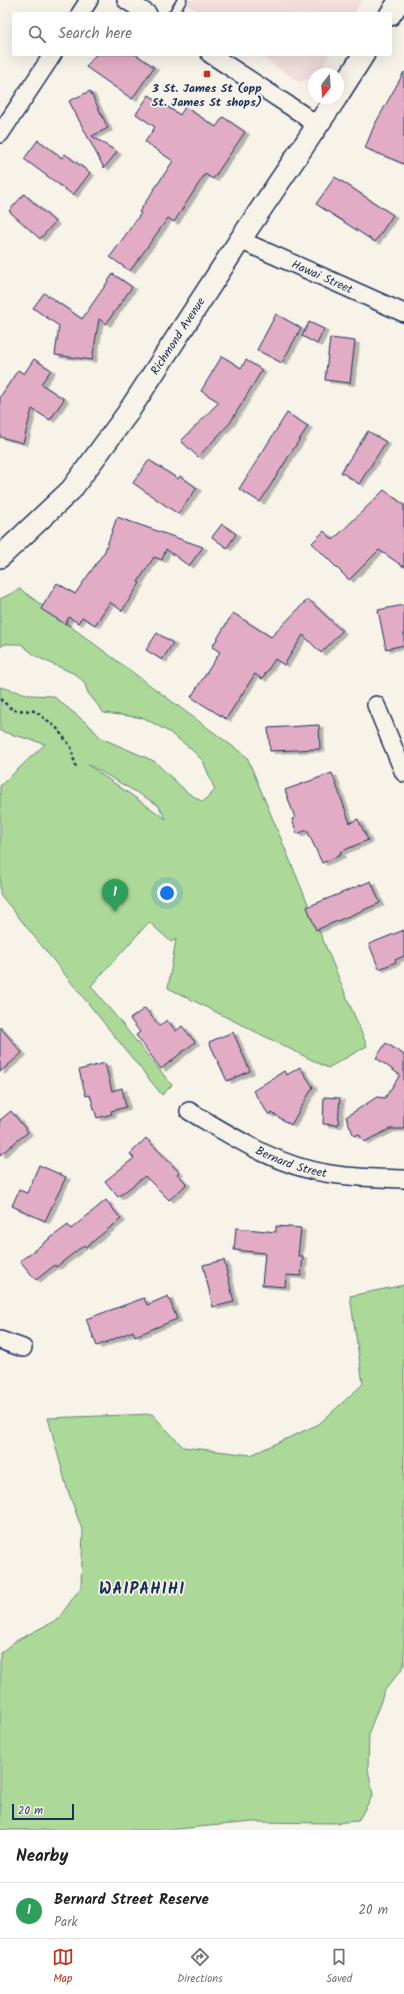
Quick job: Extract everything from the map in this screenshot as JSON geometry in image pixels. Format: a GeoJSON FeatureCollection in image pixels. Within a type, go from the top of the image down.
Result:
{"type":"FeatureCollection","features":[{"type":"Feature","properties":{"kind":"street"},"geometry":{"type":"LineString","coordinates":[[81,12],[89,0]]}},
{"type":"Feature","properties":{"kind":"street"},"geometry":{"type":"LineString","coordinates":[[126,0],[145,12]]}},
{"type":"Feature","properties":{"kind":"street"},"geometry":{"type":"LineString","coordinates":[[392,12],[400,0]]}},
{"type":"Feature","properties":{"kind":"street"},"geometry":{"type":"LineString","coordinates":[[0,134],[52,56]]}},
{"type":"Feature","properties":{"kind":"street"},"geometry":{"type":"LineString","coordinates":[[213,56],[302,114],[317,126]]}},
{"type":"Feature","properties":{"kind":"street"},"geometry":{"type":"LineString","coordinates":[[344,86],[363,56]]}},
{"type":"Feature","properties":{"kind":"street","name":"Richmond Avenue"},"geometry":{"type":"LineString","coordinates":[[0,557],[71,490],[127,414],[240,240],[332,104]]}},
{"type":"Feature","properties":{"kind":"street","name":"Hawai Street"},"geometry":{"type":"LineString","coordinates":[[240,240],[404,313]]}},
{"type":"Feature","properties":{"kind":"street"},"geometry":{"type":"LineString","coordinates":[[376,705],[404,773]]}},
{"type":"Feature","properties":{"kind":"street","name":"Bernard Street"},"geometry":{"type":"LineString","coordinates":[[189,1111],[262,1153],[296,1165],[324,1173],[404,1180]]}},
{"type":"Feature","properties":{"kind":"street"},"geometry":{"type":"LineString","coordinates":[[0,1340],[23,1348]]}},
{"type":"Feature","properties":{"kind":"lane"},"geometry":{"type":"LineString","coordinates":[[174,12],[182,0]]}},
{"type":"Feature","properties":{"kind":"path"},"geometry":{"type":"LineString","coordinates":[[0,699],[13,710],[35,711],[56,727],[71,747],[76,768]]}},
{"type":"Feature","properties":{"kind":"shaded area"},"geometry":{"type":"Polygon","coordinates":[[[180,0],[362,0],[355,12],[198,12],[180,0]]]}},
{"type":"Feature","properties":{"kind":"shaded area"},"geometry":{"type":"Polygon","coordinates":[[[261,56],[329,56],[322,68],[308,68],[308,80],[299,82],[261,56]]]}},
{"type":"Feature","properties":{"kind":"green space"},"geometry":{"type":"Polygon","coordinates":[[[20,589],[247,757],[367,1046],[328,1068],[168,988],[176,939],[171,942],[149,922],[91,986],[172,1085],[162,1095],[0,894],[0,786],[45,744],[0,731],[0,687],[31,695],[53,696],[90,726],[101,738],[154,761],[188,793],[203,802],[215,790],[203,761],[190,748],[169,732],[144,718],[104,713],[88,693],[84,682],[75,674],[37,657],[21,644],[5,644],[0,647],[0,599],[20,589]],[[88,764],[166,819],[158,805],[88,764]]]}},
{"type":"Feature","properties":{"kind":"green space"},"geometry":{"type":"Polygon","coordinates":[[[404,1285],[404,1666],[385,1690],[369,1732],[368,1769],[373,1795],[358,1821],[333,1823],[253,1822],[165,1830],[0,1830],[0,1653],[14,1642],[58,1619],[81,1587],[83,1532],[67,1488],[48,1418],[152,1414],[183,1447],[251,1455],[319,1424],[363,1384],[350,1296],[404,1285]]]}},
{"type":"Feature","properties":{"kind":"building"},"geometry":{"type":"Polygon","coordinates":[[[94,56],[138,56],[154,67],[132,99],[86,67],[94,56]]]}},
{"type":"Feature","properties":{"kind":"building"},"geometry":{"type":"Polygon","coordinates":[[[404,72],[404,164],[365,148],[374,126],[404,72]]]}},
{"type":"Feature","properties":{"kind":"building"},"geometry":{"type":"Polygon","coordinates":[[[90,91],[108,128],[92,136],[117,152],[104,168],[69,101],[90,91]]]}},
{"type":"Feature","properties":{"kind":"building"},"geometry":{"type":"Polygon","coordinates":[[[149,95],[180,115],[185,107],[216,127],[223,117],[245,132],[213,179],[205,174],[174,222],[168,218],[130,271],[110,257],[141,213],[139,212],[173,161],[145,142],[155,127],[136,114],[149,95]]]}},
{"type":"Feature","properties":{"kind":"building"},"geometry":{"type":"Polygon","coordinates":[[[38,140],[62,158],[65,154],[90,173],[73,195],[24,159],[38,140]]]}},
{"type":"Feature","properties":{"kind":"building"},"geometry":{"type":"Polygon","coordinates":[[[335,177],[393,215],[375,242],[316,204],[335,177]]]}},
{"type":"Feature","properties":{"kind":"building"},"geometry":{"type":"Polygon","coordinates":[[[24,194],[55,222],[40,239],[9,211],[24,194]]]}},
{"type":"Feature","properties":{"kind":"building"},"geometry":{"type":"Polygon","coordinates":[[[113,274],[132,287],[106,324],[99,319],[92,360],[55,355],[59,326],[33,308],[44,293],[82,319],[113,274]]]}},
{"type":"Feature","properties":{"kind":"building"},"geometry":{"type":"Polygon","coordinates":[[[276,314],[301,328],[282,363],[257,350],[276,314]]]}},
{"type":"Feature","properties":{"kind":"building"},"geometry":{"type":"Polygon","coordinates":[[[309,322],[324,329],[317,344],[302,336],[309,322]]]}},
{"type":"Feature","properties":{"kind":"building"},"geometry":{"type":"Polygon","coordinates":[[[330,338],[355,341],[350,383],[325,380],[330,338]]]}},
{"type":"Feature","properties":{"kind":"building"},"geometry":{"type":"Polygon","coordinates":[[[222,356],[241,368],[246,360],[262,370],[230,423],[198,457],[181,441],[219,402],[201,391],[222,356]]]}},
{"type":"Feature","properties":{"kind":"building"},"geometry":{"type":"Polygon","coordinates":[[[34,359],[51,370],[41,384],[64,399],[50,420],[32,409],[23,443],[0,437],[0,397],[18,370],[24,374],[34,359]]]}},
{"type":"Feature","properties":{"kind":"building"},"geometry":{"type":"Polygon","coordinates":[[[287,413],[308,426],[260,502],[239,489],[287,413]]]}},
{"type":"Feature","properties":{"kind":"building"},"geometry":{"type":"Polygon","coordinates":[[[368,431],[386,442],[359,484],[341,472],[368,431]]]}},
{"type":"Feature","properties":{"kind":"building"},"geometry":{"type":"Polygon","coordinates":[[[149,460],[178,479],[180,476],[197,488],[178,514],[133,483],[149,460]]]}},
{"type":"Feature","properties":{"kind":"building"},"geometry":{"type":"Polygon","coordinates":[[[384,490],[404,505],[404,567],[379,550],[349,580],[312,543],[324,531],[333,540],[384,490]]]}},
{"type":"Feature","properties":{"kind":"building"},"geometry":{"type":"Polygon","coordinates":[[[117,517],[203,547],[189,566],[166,549],[162,560],[154,557],[138,582],[140,583],[122,611],[110,602],[95,625],[82,617],[78,623],[69,617],[65,624],[41,609],[57,583],[75,594],[105,551],[117,517]]]}},
{"type":"Feature","properties":{"kind":"building"},"geometry":{"type":"Polygon","coordinates":[[[222,524],[236,534],[227,548],[212,537],[222,524]]]}},
{"type":"Feature","properties":{"kind":"building"},"geometry":{"type":"Polygon","coordinates":[[[308,599],[342,631],[321,653],[303,635],[284,665],[275,659],[262,679],[255,674],[226,719],[191,697],[220,652],[212,647],[233,613],[271,637],[308,599]]]}},
{"type":"Feature","properties":{"kind":"building"},"geometry":{"type":"Polygon","coordinates":[[[404,605],[404,645],[386,649],[378,610],[404,605]]]}},
{"type":"Feature","properties":{"kind":"building"},"geometry":{"type":"Polygon","coordinates":[[[157,633],[173,643],[162,660],[146,650],[157,633]]]}},
{"type":"Feature","properties":{"kind":"building"},"geometry":{"type":"Polygon","coordinates":[[[319,725],[320,749],[270,751],[268,728],[319,725]]]}},
{"type":"Feature","properties":{"kind":"building"},"geometry":{"type":"Polygon","coordinates":[[[332,773],[350,823],[358,819],[368,840],[340,852],[341,855],[322,863],[307,830],[297,834],[292,819],[295,818],[285,790],[332,773]]]}},
{"type":"Feature","properties":{"kind":"building"},"geometry":{"type":"Polygon","coordinates":[[[371,881],[380,903],[316,930],[307,907],[371,881]]]}},
{"type":"Feature","properties":{"kind":"building"},"geometry":{"type":"Polygon","coordinates":[[[404,930],[404,956],[395,960],[396,962],[379,969],[369,944],[404,930]]]}},
{"type":"Feature","properties":{"kind":"building"},"geometry":{"type":"Polygon","coordinates":[[[145,1008],[159,1026],[167,1020],[176,1031],[182,1026],[195,1042],[161,1069],[136,1035],[140,1032],[130,1019],[145,1008]]]}},
{"type":"Feature","properties":{"kind":"building"},"geometry":{"type":"Polygon","coordinates":[[[0,1027],[22,1053],[0,1072],[0,1027]]]}},
{"type":"Feature","properties":{"kind":"building"},"geometry":{"type":"Polygon","coordinates":[[[233,1032],[250,1071],[227,1081],[209,1042],[233,1032]]]}},
{"type":"Feature","properties":{"kind":"building"},"geometry":{"type":"Polygon","coordinates":[[[386,1043],[404,1055],[404,1129],[390,1129],[364,1142],[359,1134],[354,1136],[346,1117],[377,1097],[385,1098],[400,1075],[376,1058],[386,1043]]]}},
{"type":"Feature","properties":{"kind":"building"},"geometry":{"type":"Polygon","coordinates":[[[105,1063],[112,1091],[122,1088],[126,1107],[111,1111],[112,1114],[97,1118],[90,1095],[86,1096],[79,1070],[105,1063]]]}},
{"type":"Feature","properties":{"kind":"building"},"geometry":{"type":"Polygon","coordinates":[[[300,1067],[313,1087],[291,1125],[272,1113],[269,1115],[253,1091],[284,1071],[287,1075],[300,1067]]]}},
{"type":"Feature","properties":{"kind":"building"},"geometry":{"type":"Polygon","coordinates":[[[324,1097],[340,1098],[338,1125],[323,1124],[324,1097]]]}},
{"type":"Feature","properties":{"kind":"building"},"geometry":{"type":"Polygon","coordinates":[[[11,1111],[28,1132],[0,1155],[0,1120],[11,1111]]]}},
{"type":"Feature","properties":{"kind":"building"},"geometry":{"type":"Polygon","coordinates":[[[146,1138],[179,1172],[177,1174],[186,1183],[185,1186],[169,1200],[145,1176],[118,1197],[105,1181],[134,1158],[130,1154],[146,1138]]]}},
{"type":"Feature","properties":{"kind":"building"},"geometry":{"type":"Polygon","coordinates":[[[39,1165],[66,1177],[45,1221],[12,1206],[19,1190],[27,1193],[39,1165]]]}},
{"type":"Feature","properties":{"kind":"building"},"geometry":{"type":"Polygon","coordinates":[[[106,1200],[121,1219],[86,1247],[84,1245],[56,1267],[55,1265],[36,1280],[20,1261],[68,1225],[71,1229],[106,1200]]]}},
{"type":"Feature","properties":{"kind":"building"},"geometry":{"type":"Polygon","coordinates":[[[276,1226],[301,1228],[298,1256],[303,1256],[301,1276],[286,1275],[285,1287],[262,1285],[265,1253],[234,1250],[236,1228],[276,1232],[276,1226]]]}},
{"type":"Feature","properties":{"kind":"building"},"geometry":{"type":"Polygon","coordinates":[[[224,1260],[234,1302],[213,1307],[203,1265],[224,1260]]]}},
{"type":"Feature","properties":{"kind":"building"},"geometry":{"type":"Polygon","coordinates":[[[168,1296],[177,1319],[135,1336],[133,1331],[97,1346],[86,1319],[144,1298],[147,1305],[168,1296]]]}},
{"type":"Feature","properties":{"kind":"place","name":"3 St. James St (opp St. James St shops)"},"geometry":{"type":"Point","coordinates":[207,74]}},
{"type":"Feature","properties":{"kind":"place","name":"Bernard Street Reserve"},"geometry":{"type":"Point","coordinates":[115,912]}},
{"type":"Feature","properties":{"kind":"district","name":"WAIPAHIHI"},"geometry":{"type":"Point","coordinates":[142,1589]}}]}
